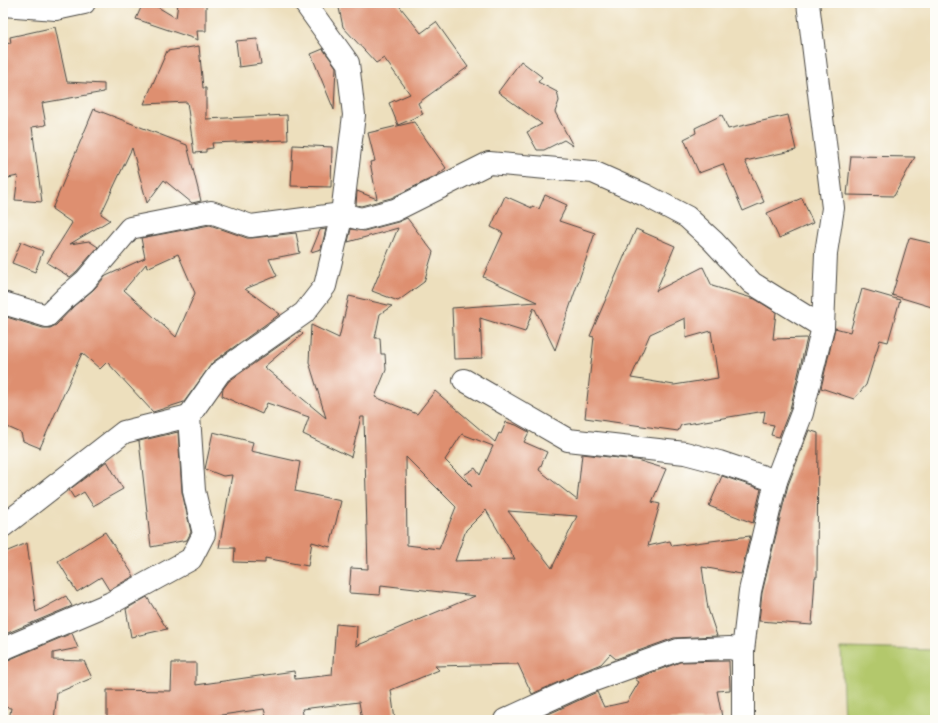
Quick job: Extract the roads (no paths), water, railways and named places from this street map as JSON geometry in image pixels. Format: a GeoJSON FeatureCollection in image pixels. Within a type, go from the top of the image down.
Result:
{"type":"FeatureCollection","features":[{"type":"Feature","properties":{"kind":"street"},"geometry":{"type":"LineString","coordinates":[[3,5],[56,9],[84,3]]}},
{"type":"Feature","properties":{"kind":"street"},"geometry":{"type":"LineString","coordinates":[[3,649],[111,603],[191,560],[204,534],[194,491],[189,416],[220,372],[304,313],[325,286],[342,214],[354,116],[348,63],[306,3]]}},
{"type":"Feature","properties":{"kind":"street"},"geometry":{"type":"LineString","coordinates":[[743,720],[743,651],[750,591],[776,481],[802,413],[823,327],[826,253],[833,208],[808,3]]}},
{"type":"Feature","properties":{"kind":"street"},"geometry":{"type":"LineString","coordinates":[[3,302],[47,316],[85,281],[130,228],[211,212],[251,226],[342,214],[361,219],[395,210],[489,163],[593,172],[647,196],[687,217],[713,241],[752,283],[823,327]]}},
{"type":"Feature","properties":{"kind":"street"},"geometry":{"type":"LineString","coordinates":[[464,380],[568,440],[685,452],[776,481]]}},
{"type":"Feature","properties":{"kind":"street"},"geometry":{"type":"LineString","coordinates":[[3,526],[124,432],[189,416]]}},
{"type":"Feature","properties":{"kind":"street"},"geometry":{"type":"LineString","coordinates":[[505,720],[586,683],[678,650],[730,648],[743,651]]}}]}
